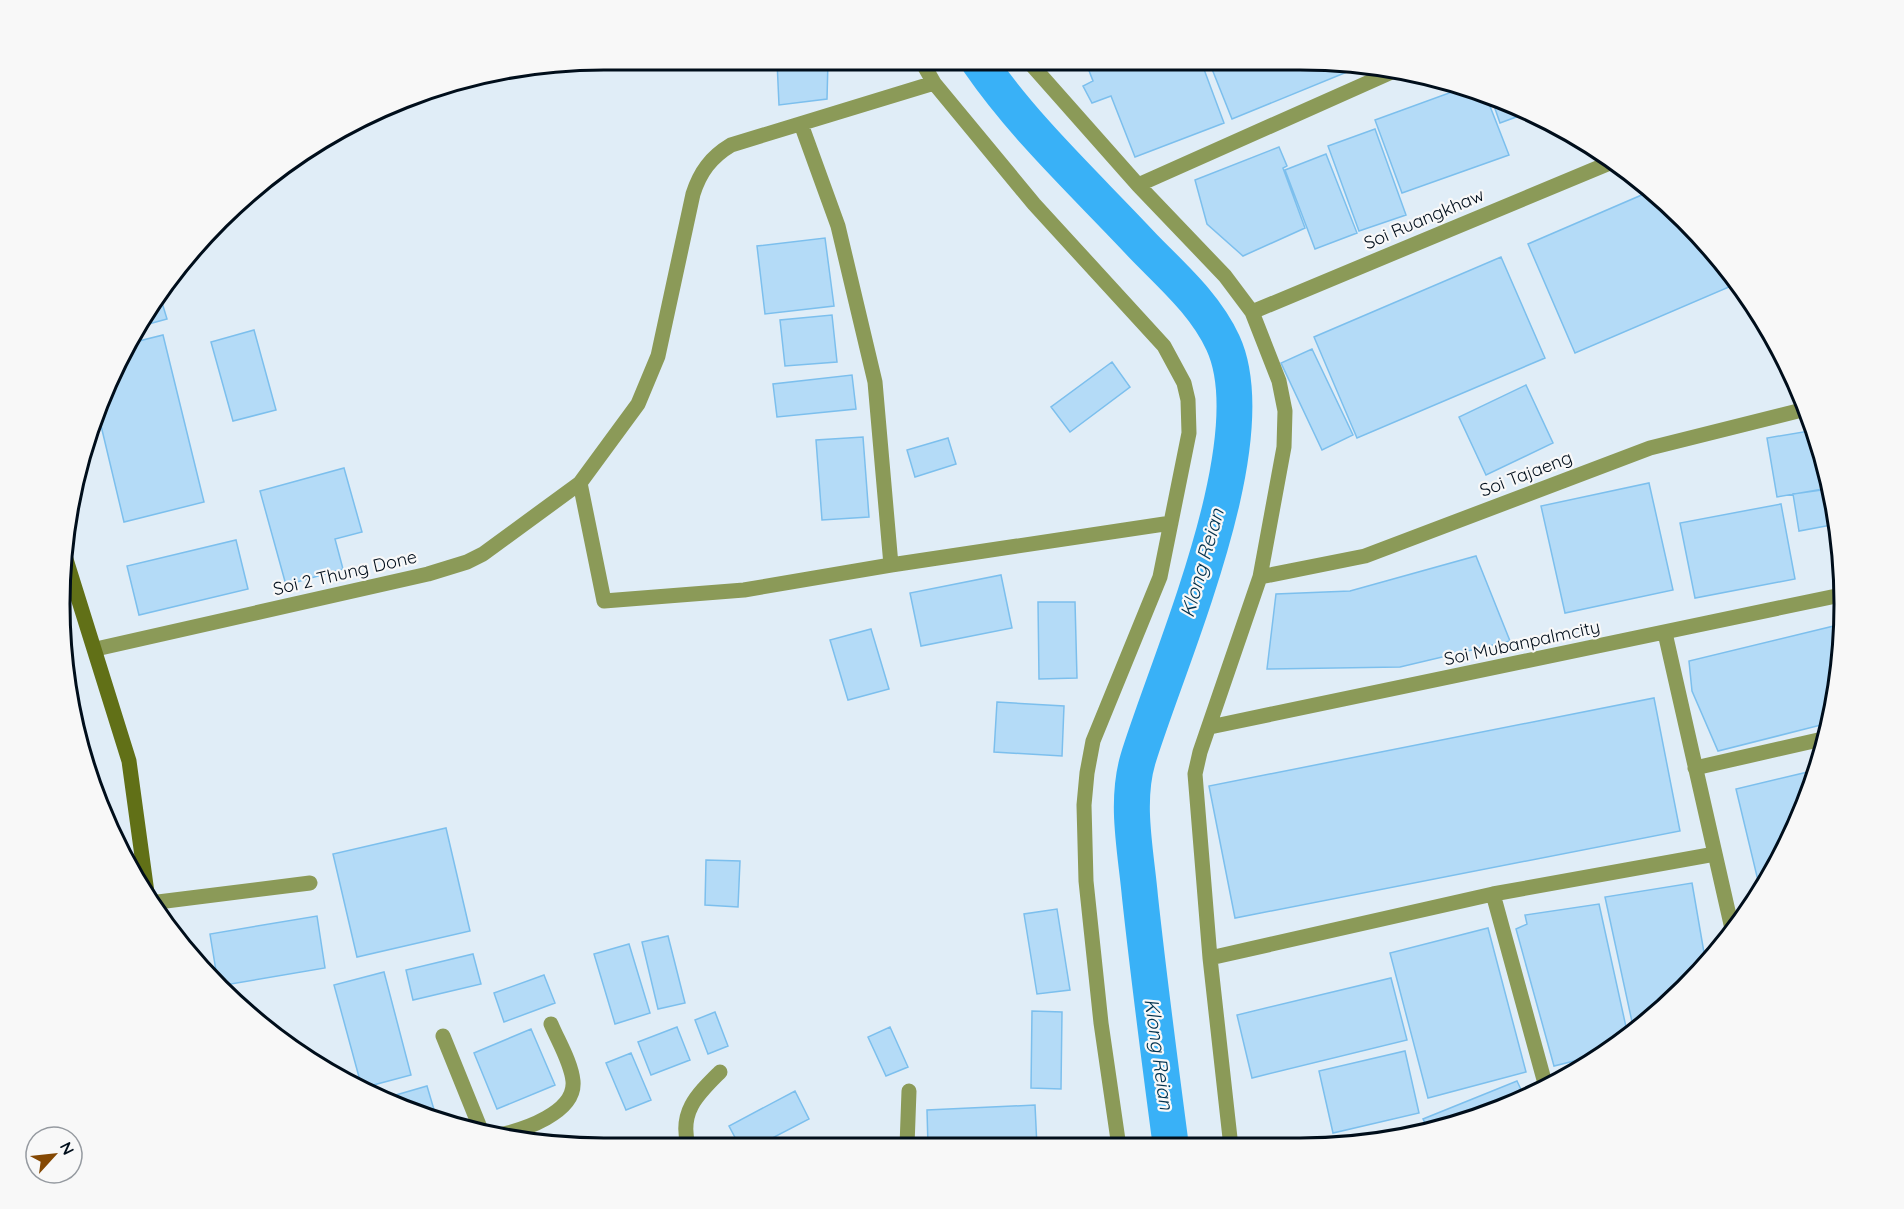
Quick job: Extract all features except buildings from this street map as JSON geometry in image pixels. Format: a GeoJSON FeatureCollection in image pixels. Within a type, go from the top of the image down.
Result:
{"type":"FeatureCollection","features":[{"type":"Feature","properties":{"kind":"street"},"geometry":{"type":"LineString","coordinates":[[927,70],[934,82],[1034,204],[1164,346],[1184,383],[1190,418],[1160,577],[1093,741],[1086,784],[1086,881],[1101,1023],[1118,1138]]}},
{"type":"Feature","properties":{"kind":"street"},"geometry":{"type":"LineString","coordinates":[[1036,70],[1138,185],[1225,276],[1252,312],[1278,381],[1286,429],[1278,487],[1260,577],[1196,763],[1195,774],[1210,958],[1230,1138]]}},
{"type":"Feature","properties":{"kind":"street"},"geometry":{"type":"LineString","coordinates":[[1138,185],[1381,77]]}},
{"type":"Feature","properties":{"kind":"street","name":"Soi 2 Thung Done"},"geometry":{"type":"LineString","coordinates":[[96,649],[458,566],[483,554],[580,483],[627,420],[652,374],[699,177],[719,152],[731,145],[934,82]]}},
{"type":"Feature","properties":{"kind":"street"},"geometry":{"type":"LineString","coordinates":[[801,124],[838,226],[875,382],[891,565]]}},
{"type":"Feature","properties":{"kind":"street","name":"Soi Ruangkhaw"},"geometry":{"type":"LineString","coordinates":[[1252,312],[1604,166]]}},
{"type":"Feature","properties":{"kind":"street","name":"Soi Tajaeng"},"geometry":{"type":"LineString","coordinates":[[1260,577],[1365,556],[1650,448],[1797,412]]}},
{"type":"Feature","properties":{"kind":"street"},"geometry":{"type":"LineString","coordinates":[[580,483],[604,601],[744,590],[891,565],[1171,523]]}},
{"type":"Feature","properties":{"kind":"street"},"geometry":{"type":"LineString","coordinates":[[72,577],[129,761],[142,871]]}},
{"type":"Feature","properties":{"kind":"street","name":"Soi Mubanpalmcity"},"geometry":{"type":"LineString","coordinates":[[1210,727],[1834,597]]}},
{"type":"Feature","properties":{"kind":"street"},"geometry":{"type":"LineString","coordinates":[[1665,633],[1730,920]]}},
{"type":"Feature","properties":{"kind":"street"},"geometry":{"type":"LineString","coordinates":[[1695,768],[1816,741]]}},
{"type":"Feature","properties":{"kind":"street"},"geometry":{"type":"LineString","coordinates":[[1210,958],[1493,894],[1715,854]]}},
{"type":"Feature","properties":{"kind":"street"},"geometry":{"type":"LineString","coordinates":[[159,900],[310,883]]}},
{"type":"Feature","properties":{"kind":"street"},"geometry":{"type":"LineString","coordinates":[[1493,894],[1544,1079]]}},
{"type":"Feature","properties":{"kind":"street"},"geometry":{"type":"LineString","coordinates":[[513,1130],[541,1120],[564,1104],[572,1093],[573,1080],[551,1024]]}},
{"type":"Feature","properties":{"kind":"street"},"geometry":{"type":"LineString","coordinates":[[442,1036],[478,1123]]}},
{"type":"Feature","properties":{"kind":"street"},"geometry":{"type":"LineString","coordinates":[[687,1138],[686,1122],[689,1106],[720,1072]]}},
{"type":"Feature","properties":{"kind":"street"},"geometry":{"type":"LineString","coordinates":[[907,1138],[909,1091]]}},
{"type":"Feature","properties":{"kind":"waterway","name":"Klong Reian"},"geometry":{"type":"LineString","coordinates":[[985,70],[1037,134],[1197,303],[1223,343],[1234,385],[1233,435],[1224,491],[1209,550],[1138,759],[1132,793],[1134,845],[1170,1138]]}}]}
